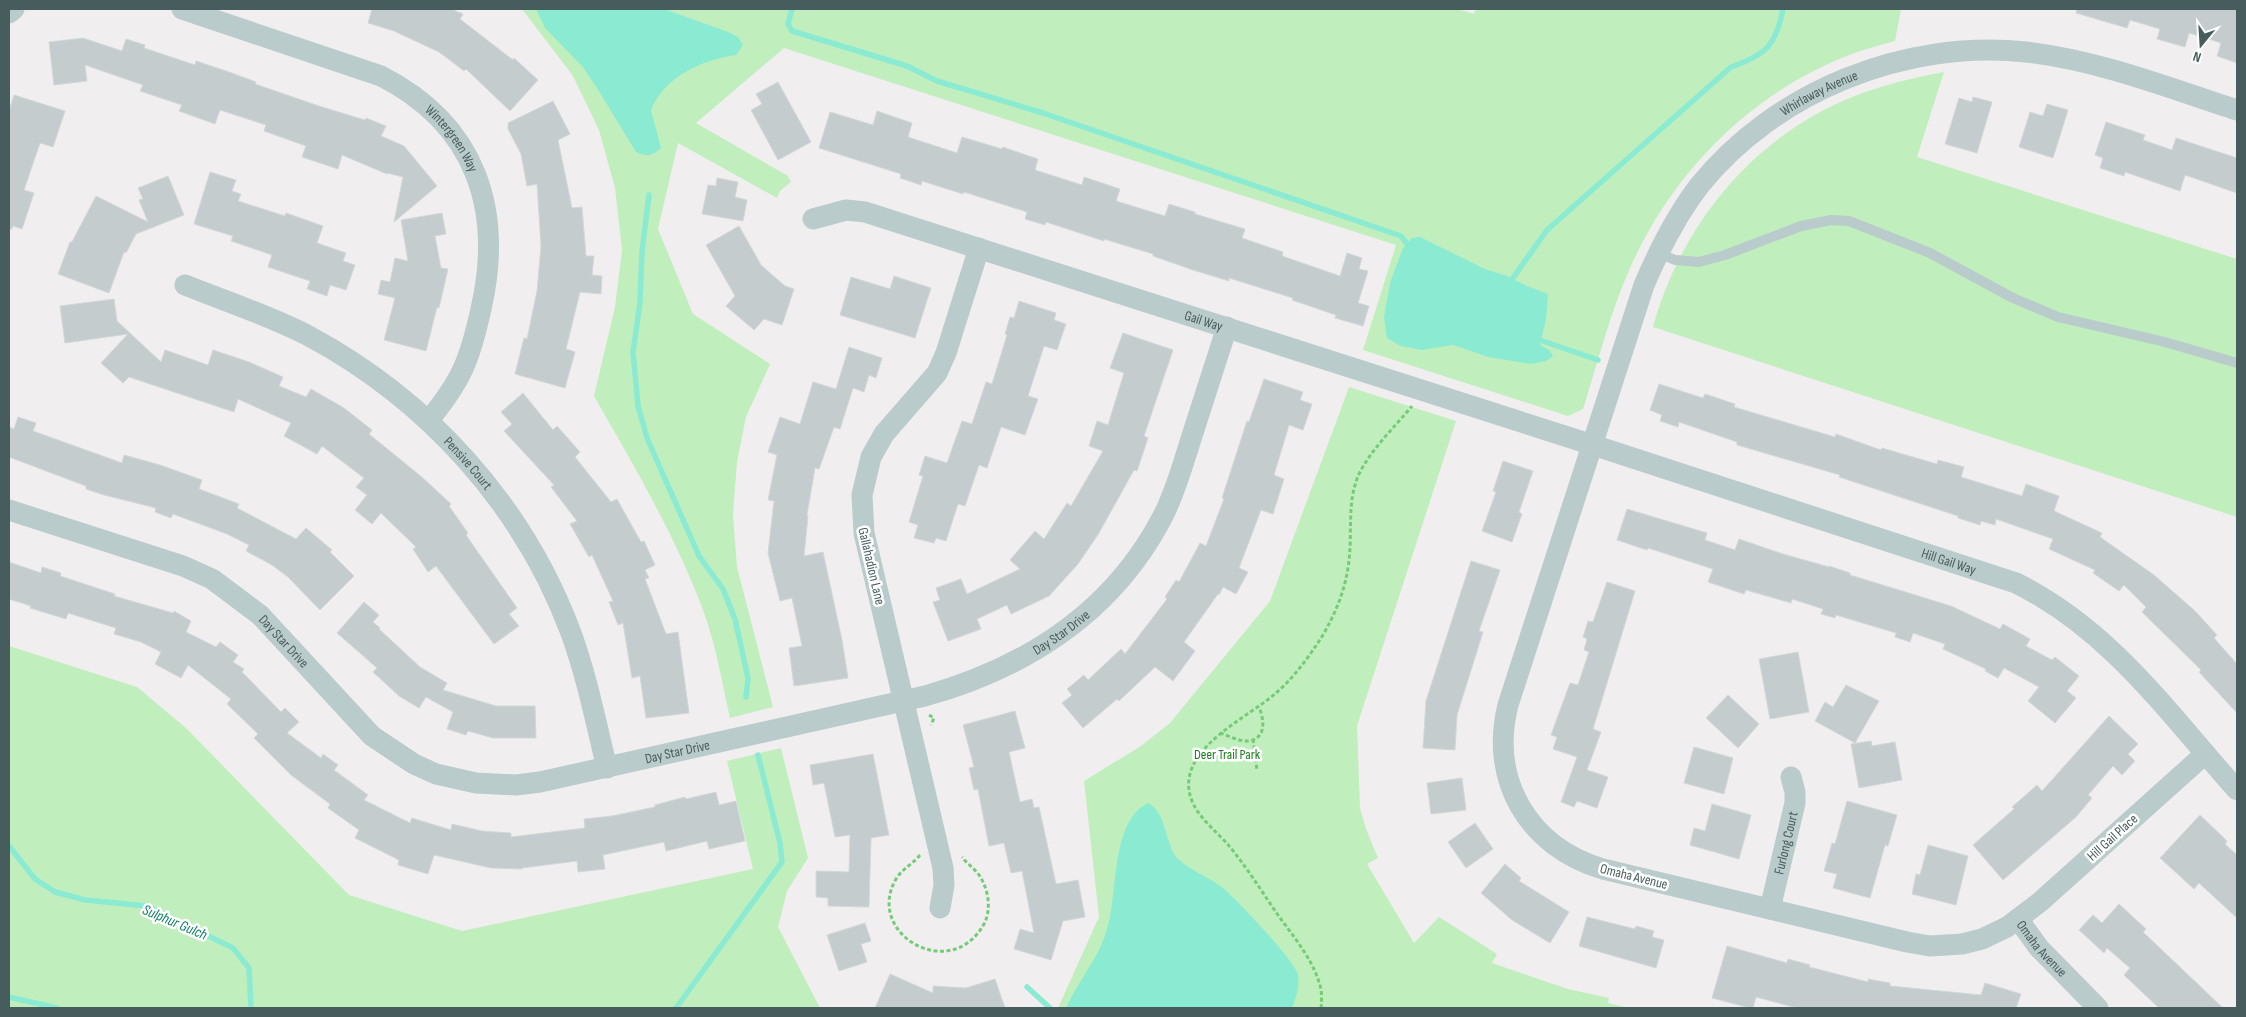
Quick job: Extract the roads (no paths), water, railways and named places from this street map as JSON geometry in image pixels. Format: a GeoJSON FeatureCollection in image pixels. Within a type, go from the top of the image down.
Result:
{"type":"FeatureCollection","features":[{"type":"Feature","properties":{"kind":"street"},"geometry":{"type":"LineString","coordinates":[[9,13],[14,9]]}},
{"type":"Feature","properties":{"kind":"street","name":"Wintergreen Way"},"geometry":{"type":"LineString","coordinates":[[182,9],[381,76],[424,103],[443,122],[463,149],[477,178],[486,208],[490,240],[488,276],[477,328],[464,371],[453,390],[429,420]]}},
{"type":"Feature","properties":{"kind":"street","name":"Whirlaway Avenue"},"geometry":{"type":"LineString","coordinates":[[1592,445],[1640,298],[1658,253],[1674,223],[1700,186],[1724,159],[1758,130],[1806,98],[1829,86],[1860,73],[1907,59],[1938,53],[1979,50],[2042,54],[2127,75],[2237,110]]}},
{"type":"Feature","properties":{"kind":"street","name":"Gail Way"},"geometry":{"type":"LineString","coordinates":[[813,219],[846,210],[865,212],[1592,445]]}},
{"type":"Feature","properties":{"kind":"street","name":"Gallahadion Lane"},"geometry":{"type":"LineString","coordinates":[[940,908],[944,885],[943,868],[864,533],[861,510],[866,472],[877,446],[896,420],[928,386],[942,363],[979,248]]}},
{"type":"Feature","properties":{"kind":"street","name":"Pensive Court"},"geometry":{"type":"LineString","coordinates":[[184,286],[287,325],[375,377],[429,420],[475,470],[502,504],[544,573],[562,611],[579,655],[607,768]]}},
{"type":"Feature","properties":{"kind":"street","name":"Day Star Drive"},"geometry":{"type":"LineString","coordinates":[[9,510],[183,566],[212,579],[260,615],[372,736],[414,764],[436,774],[464,781],[516,785],[540,782],[904,701],[981,678],[1026,657],[1072,625],[1113,588],[1145,545],[1164,513],[1178,478],[1227,327]]}},
{"type":"Feature","properties":{"kind":"street","name":"Hill Gail Way"},"geometry":{"type":"LineString","coordinates":[[1592,445],[1996,576],[2030,590],[2071,615],[2111,648],[2237,790]]}},
{"type":"Feature","properties":{"kind":"street","name":"Omaha Avenue"},"geometry":{"type":"LineString","coordinates":[[1592,445],[1504,718],[1503,753],[1511,786],[1526,816],[1541,835],[1560,850],[1582,862],[1770,909],[1930,946],[1962,944],[1982,939],[2000,932],[2018,919],[2039,948],[2098,1008]]}},
{"type":"Feature","properties":{"kind":"street","name":"Hill Gail Place"},"geometry":{"type":"LineString","coordinates":[[2018,919],[2205,754]]}},
{"type":"Feature","properties":{"kind":"street","name":"Furlong Court"},"geometry":{"type":"LineString","coordinates":[[1770,909],[1795,803],[1795,792],[1791,777]]}},
{"type":"Feature","properties":{"kind":"lane"},"geometry":{"type":"LineString","coordinates":[[1658,253],[1675,260],[1699,262],[1725,255],[1801,226],[1831,220],[1849,222],[1930,253],[2013,298],[2042,311],[2084,324],[2165,342],[2237,363]]}},
{"type":"Feature","properties":{"kind":"waterway"},"geometry":{"type":"LineString","coordinates":[[792,9],[788,24],[792,31],[907,66],[937,81],[1043,113],[1401,236],[1412,250]]}},
{"type":"Feature","properties":{"kind":"waterway"},"geometry":{"type":"LineString","coordinates":[[1508,285],[1547,230],[1731,67],[1753,58],[1767,47],[1777,32],[1783,9]]}},
{"type":"Feature","properties":{"kind":"waterway"},"geometry":{"type":"LineString","coordinates":[[649,195],[642,251],[640,303],[633,352],[638,406],[647,438],[699,556],[723,589],[735,619],[748,678],[746,697]]}},
{"type":"Feature","properties":{"kind":"waterway"},"geometry":{"type":"LineString","coordinates":[[1534,338],[1598,360]]}},
{"type":"Feature","properties":{"kind":"waterway"},"geometry":{"type":"LineString","coordinates":[[676,1008],[782,862],[780,843],[758,755]]}},
{"type":"Feature","properties":{"kind":"waterway","name":"Sulphur Gulch"},"geometry":{"type":"LineString","coordinates":[[9,846],[35,879],[55,892],[85,900],[147,906],[233,948],[249,968],[251,1008]]}},
{"type":"Feature","properties":{"kind":"waterway"},"geometry":{"type":"LineString","coordinates":[[1027,987],[1050,1008]]}},
{"type":"Feature","properties":{"kind":"waterway"},"geometry":{"type":"LineString","coordinates":[[9,997],[57,1008]]}},
{"type":"Feature","properties":{"kind":"park label","name":"Deer Trail Park"},"geometry":{"type":"Point","coordinates":[1227,754]}}]}
